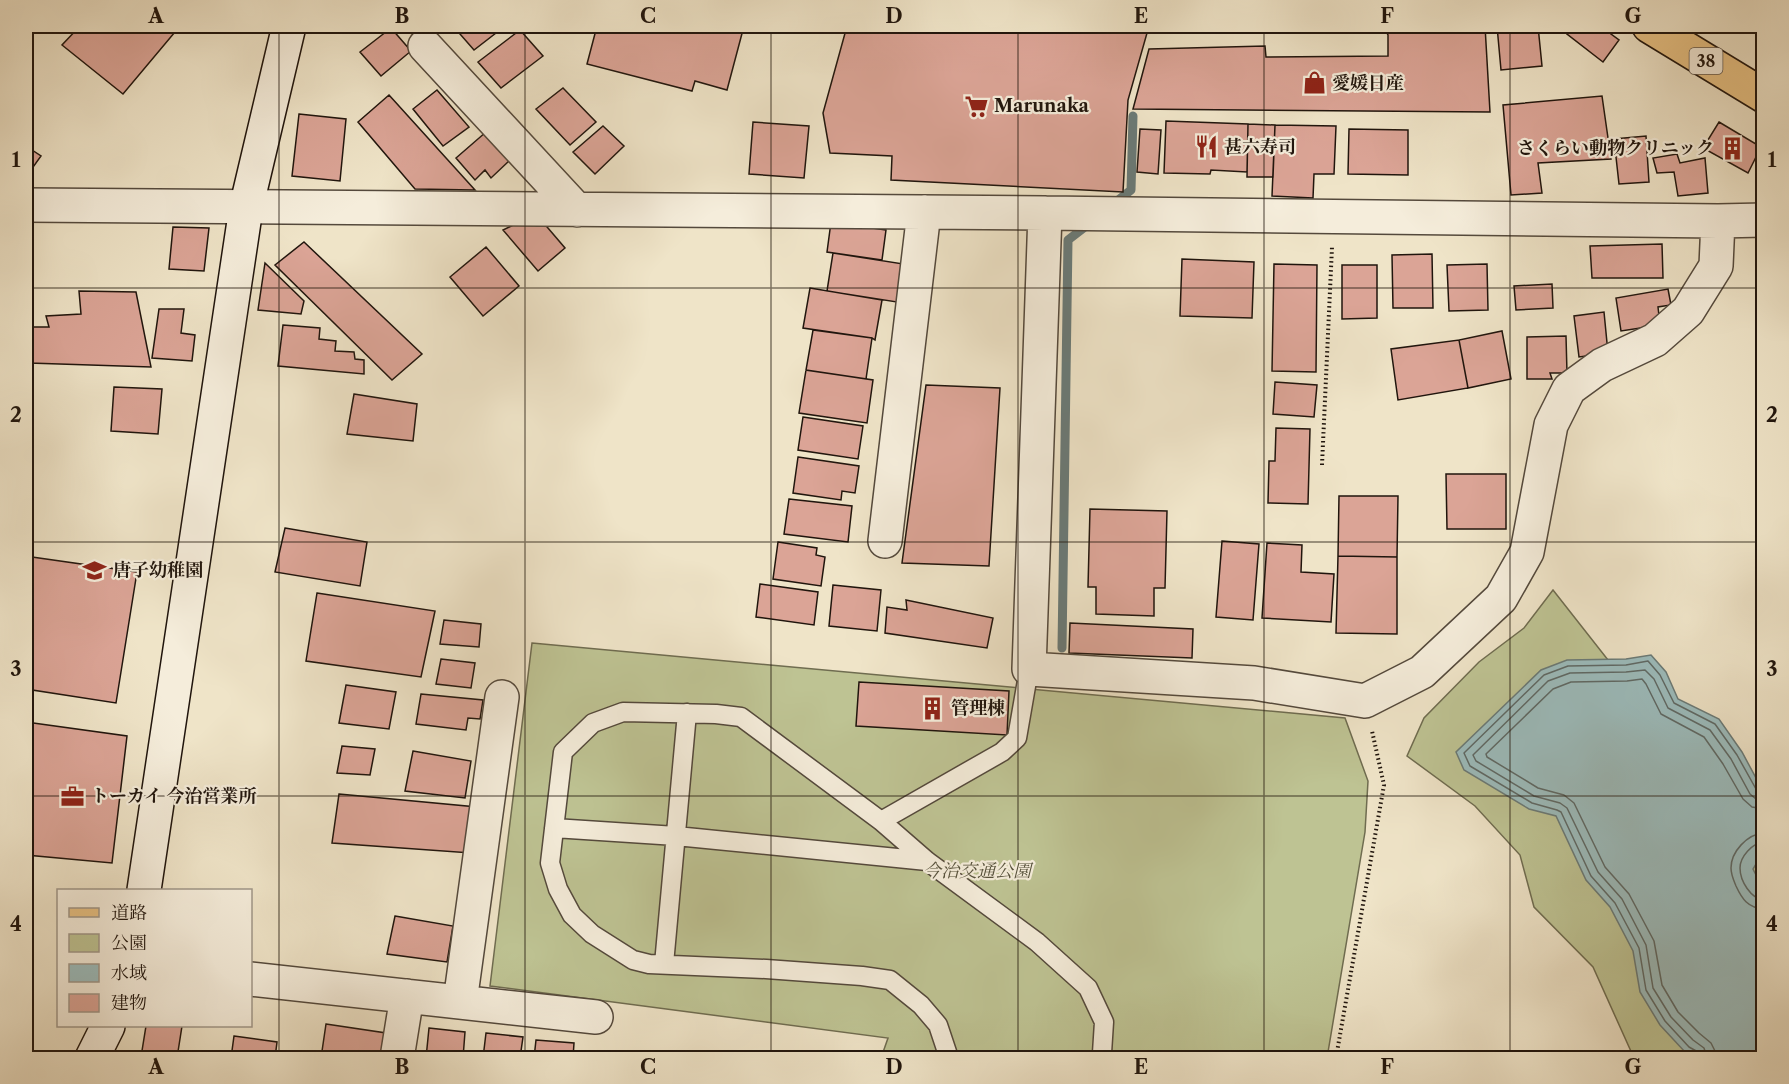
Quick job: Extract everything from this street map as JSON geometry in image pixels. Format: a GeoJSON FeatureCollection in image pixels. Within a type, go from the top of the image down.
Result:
{"type":"FeatureCollection","features":[{"type":"Feature","properties":{"kind":"main road","name":"38"},"geometry":{"type":"LineString","coordinates":[[1649,26],[1764,96]]}},
{"type":"Feature","properties":{"kind":"street"},"geometry":{"type":"LineString","coordinates":[[144,889],[246,208],[289,26]]}},
{"type":"Feature","properties":{"kind":"street"},"geometry":{"type":"LineString","coordinates":[[425,46],[577,210]]}},
{"type":"Feature","properties":{"kind":"street"},"geometry":{"type":"LineString","coordinates":[[26,205],[1764,220]]}},
{"type":"Feature","properties":{"kind":"street"},"geometry":{"type":"LineString","coordinates":[[885,541],[924,212]]}},
{"type":"Feature","properties":{"kind":"street"},"geometry":{"type":"LineString","coordinates":[[1045,213],[1029,669],[1254,683],[1365,701],[1422,672],[1501,598],[1527,552],[1551,425],[1569,389],[1602,366],[1655,340],[1688,311],[1716,266],[1718,221]]}},
{"type":"Feature","properties":{"kind":"street"},"geometry":{"type":"LineString","coordinates":[[460,1002],[502,697]]}},
{"type":"Feature","properties":{"kind":"street"},"geometry":{"type":"LineString","coordinates":[[252,979],[596,1017]]}},
{"type":"Feature","properties":{"kind":"street"},"geometry":{"type":"LineString","coordinates":[[397,1059],[407,996]]}},
{"type":"Feature","properties":{"kind":"street"},"geometry":{"type":"LineString","coordinates":[[92,1059],[108,1027]]}},
{"type":"Feature","properties":{"kind":"lane"},"geometry":{"type":"LineString","coordinates":[[881,821],[1002,752],[1017,738],[1029,669]]}},
{"type":"Feature","properties":{"kind":"lane"},"geometry":{"type":"LineString","coordinates":[[949,1059],[938,1025],[921,1005],[890,980],[862,976],[649,964],[633,960],[592,934],[572,915],[558,889],[550,863],[563,752],[592,723],[623,712],[741,717],[881,821],[927,861],[1037,942],[1088,988],[1104,1022],[1100,1059]]}},
{"type":"Feature","properties":{"kind":"lane"},"geometry":{"type":"LineString","coordinates":[[664,964],[687,713]]}},
{"type":"Feature","properties":{"kind":"lane"},"geometry":{"type":"LineString","coordinates":[[555,828],[676,836],[927,861]]}},
{"type":"Feature","properties":{"kind":"path"},"geometry":{"type":"LineString","coordinates":[[1322,465],[1333,216]]}},
{"type":"Feature","properties":{"kind":"path"},"geometry":{"type":"LineString","coordinates":[[1337,1052],[1384,785],[1365,701]]}},
{"type":"Feature","properties":{"kind":"green space"},"geometry":{"type":"Polygon","coordinates":[[[1553,590],[1619,674],[1722,772],[1763,782],[1763,1058],[1634,1058],[1593,967],[1534,907],[1520,855],[1475,806],[1407,756],[1424,718],[1479,662],[1524,628],[1553,590]]]}},
{"type":"Feature","properties":{"kind":"green space","name":"今治交通公園"},"geometry":{"type":"Polygon","coordinates":[[[532,643],[1345,718],[1368,781],[1365,832],[1327,1058],[881,1058],[888,1038],[490,986],[532,643]]]}},
{"type":"Feature","properties":{"kind":"water"},"geometry":{"type":"Polygon","coordinates":[[[1651,655],[1666,672],[1678,699],[1719,719],[1742,752],[1763,791],[1762,854],[1753,869],[1764,897],[1763,1058],[1698,1058],[1685,1052],[1660,1025],[1640,992],[1633,951],[1610,907],[1586,880],[1556,816],[1529,809],[1464,770],[1456,752],[1541,670],[1567,660],[1626,659],[1651,655]]]}},
{"type":"Feature","properties":{"kind":"building"},"geometry":{"type":"Polygon","coordinates":[[[80,26],[180,26],[123,94],[62,45],[80,26]]]}},
{"type":"Feature","properties":{"kind":"building"},"geometry":{"type":"Polygon","coordinates":[[[453,26],[505,26],[474,50],[453,26]]]}},
{"type":"Feature","properties":{"kind":"building"},"geometry":{"type":"Polygon","coordinates":[[[597,26],[744,26],[727,90],[695,81],[692,91],[587,64],[597,26]]]}},
{"type":"Feature","properties":{"kind":"building","name":"Marunaka"},"geometry":{"type":"Polygon","coordinates":[[[847,26],[1149,26],[1128,100],[1123,192],[891,180],[892,156],[830,153],[823,113],[847,26]]]}},
{"type":"Feature","properties":{"kind":"building","name":"愛媛日産"},"geometry":{"type":"Polygon","coordinates":[[[1383,26],[1485,26],[1490,112],[1133,109],[1149,49],[1265,46],[1266,57],[1388,56],[1388,35],[1383,26]]]}},
{"type":"Feature","properties":{"kind":"building"},"geometry":{"type":"Polygon","coordinates":[[[1497,26],[1538,26],[1542,66],[1501,70],[1497,26]]]}},
{"type":"Feature","properties":{"kind":"building"},"geometry":{"type":"Polygon","coordinates":[[[1573,26],[1600,26],[1619,40],[1603,62],[1567,34],[1573,26]]]}},
{"type":"Feature","properties":{"kind":"building"},"geometry":{"type":"Polygon","coordinates":[[[391,28],[411,51],[381,76],[360,52],[391,28]]]}},
{"type":"Feature","properties":{"kind":"building"},"geometry":{"type":"Polygon","coordinates":[[[520,30],[543,56],[501,88],[478,62],[520,30]]]}},
{"type":"Feature","properties":{"kind":"building"},"geometry":{"type":"Polygon","coordinates":[[[563,88],[596,122],[570,145],[536,109],[563,88]]]}},
{"type":"Feature","properties":{"kind":"building"},"geometry":{"type":"Polygon","coordinates":[[[437,90],[469,127],[443,146],[413,109],[437,90]]]}},
{"type":"Feature","properties":{"kind":"building"},"geometry":{"type":"Polygon","coordinates":[[[389,95],[475,190],[415,189],[358,122],[389,95]]]}},
{"type":"Feature","properties":{"kind":"building"},"geometry":{"type":"Polygon","coordinates":[[[1602,96],[1611,159],[1538,163],[1542,193],[1511,195],[1503,105],[1602,96]]]}},
{"type":"Feature","properties":{"kind":"building"},"geometry":{"type":"Polygon","coordinates":[[[299,114],[346,119],[340,181],[292,176],[299,114]]]}},
{"type":"Feature","properties":{"kind":"building"},"geometry":{"type":"Polygon","coordinates":[[[1166,121],[1248,124],[1247,172],[1211,170],[1210,174],[1164,173],[1166,121]]]}},
{"type":"Feature","properties":{"kind":"building"},"geometry":{"type":"Polygon","coordinates":[[[753,122],[809,126],[804,178],[749,174],[753,122]]]}},
{"type":"Feature","properties":{"kind":"building","name":"さくらい動物クリニック"},"geometry":{"type":"Polygon","coordinates":[[[1719,122],[1761,147],[1748,173],[1703,148],[1719,122]]]}},
{"type":"Feature","properties":{"kind":"building"},"geometry":{"type":"Polygon","coordinates":[[[1248,124],[1275,125],[1273,177],[1247,177],[1248,124]]]}},
{"type":"Feature","properties":{"kind":"building"},"geometry":{"type":"Polygon","coordinates":[[[1275,125],[1336,126],[1334,174],[1314,174],[1313,198],[1272,196],[1275,125]]]}},
{"type":"Feature","properties":{"kind":"building"},"geometry":{"type":"Polygon","coordinates":[[[603,126],[624,146],[595,174],[573,152],[603,126]]]}},
{"type":"Feature","properties":{"kind":"building"},"geometry":{"type":"Polygon","coordinates":[[[1140,129],[1161,130],[1158,174],[1137,172],[1140,129]]]}},
{"type":"Feature","properties":{"kind":"building"},"geometry":{"type":"Polygon","coordinates":[[[1349,129],[1408,130],[1408,175],[1348,174],[1349,129]]]}},
{"type":"Feature","properties":{"kind":"building"},"geometry":{"type":"Polygon","coordinates":[[[486,132],[510,160],[491,178],[485,170],[475,180],[456,158],[486,132]]]}},
{"type":"Feature","properties":{"kind":"building"},"geometry":{"type":"Polygon","coordinates":[[[1646,136],[1649,182],[1619,184],[1614,139],[1646,136]]]}},
{"type":"Feature","properties":{"kind":"building"},"geometry":{"type":"Polygon","coordinates":[[[26,146],[41,156],[26,177],[26,146]]]}},
{"type":"Feature","properties":{"kind":"building"},"geometry":{"type":"Polygon","coordinates":[[[1677,154],[1680,163],[1705,158],[1708,193],[1678,196],[1674,172],[1657,173],[1653,158],[1677,154]]]}},
{"type":"Feature","properties":{"kind":"building"},"geometry":{"type":"Polygon","coordinates":[[[536,214],[565,248],[538,271],[503,230],[536,214]]]}},
{"type":"Feature","properties":{"kind":"building"},"geometry":{"type":"Polygon","coordinates":[[[831,222],[886,230],[882,260],[827,252],[831,222]]]}},
{"type":"Feature","properties":{"kind":"building"},"geometry":{"type":"Polygon","coordinates":[[[173,227],[209,228],[204,271],[169,269],[173,227]]]}},
{"type":"Feature","properties":{"kind":"building"},"geometry":{"type":"Polygon","coordinates":[[[304,242],[422,354],[392,380],[275,265],[304,242]]]}},
{"type":"Feature","properties":{"kind":"building"},"geometry":{"type":"Polygon","coordinates":[[[1662,244],[1663,278],[1592,278],[1590,246],[1662,244]]]}},
{"type":"Feature","properties":{"kind":"building"},"geometry":{"type":"Polygon","coordinates":[[[486,247],[519,286],[483,316],[450,277],[486,247]]]}},
{"type":"Feature","properties":{"kind":"building"},"geometry":{"type":"Polygon","coordinates":[[[833,253],[910,265],[903,303],[827,291],[833,253]]]}},
{"type":"Feature","properties":{"kind":"building"},"geometry":{"type":"Polygon","coordinates":[[[1432,254],[1433,308],[1393,308],[1392,255],[1432,254]]]}},
{"type":"Feature","properties":{"kind":"building"},"geometry":{"type":"Polygon","coordinates":[[[1182,259],[1254,262],[1252,318],[1180,316],[1182,259]]]}},
{"type":"Feature","properties":{"kind":"building"},"geometry":{"type":"Polygon","coordinates":[[[265,263],[304,301],[301,314],[258,310],[265,263]]]}},
{"type":"Feature","properties":{"kind":"building"},"geometry":{"type":"Polygon","coordinates":[[[1274,264],[1317,265],[1316,372],[1272,371],[1274,264]]]}},
{"type":"Feature","properties":{"kind":"building"},"geometry":{"type":"Polygon","coordinates":[[[1487,264],[1488,310],[1449,311],[1447,265],[1487,264]]]}},
{"type":"Feature","properties":{"kind":"building"},"geometry":{"type":"Polygon","coordinates":[[[1342,265],[1377,265],[1377,318],[1342,319],[1342,265]]]}},
{"type":"Feature","properties":{"kind":"building"},"geometry":{"type":"Polygon","coordinates":[[[1552,284],[1553,308],[1516,310],[1514,286],[1552,284]]]}},
{"type":"Feature","properties":{"kind":"building"},"geometry":{"type":"Polygon","coordinates":[[[810,288],[882,300],[875,340],[803,328],[810,288]]]}},
{"type":"Feature","properties":{"kind":"building"},"geometry":{"type":"Polygon","coordinates":[[[1668,289],[1671,305],[1658,307],[1660,325],[1621,331],[1616,298],[1668,289]]]}},
{"type":"Feature","properties":{"kind":"building"},"geometry":{"type":"Polygon","coordinates":[[[79,291],[136,292],[151,367],[29,363],[31,327],[49,327],[46,316],[81,314],[79,291]]]}},
{"type":"Feature","properties":{"kind":"building"},"geometry":{"type":"Polygon","coordinates":[[[159,309],[184,309],[181,333],[195,335],[192,361],[152,358],[159,309]]]}},
{"type":"Feature","properties":{"kind":"building"},"geometry":{"type":"Polygon","coordinates":[[[1604,312],[1608,353],[1579,357],[1574,316],[1604,312]]]}},
{"type":"Feature","properties":{"kind":"building"},"geometry":{"type":"Polygon","coordinates":[[[283,325],[320,328],[319,339],[336,341],[335,351],[354,352],[355,359],[364,360],[364,374],[278,366],[283,325]]]}},
{"type":"Feature","properties":{"kind":"building"},"geometry":{"type":"Polygon","coordinates":[[[813,330],[872,338],[866,379],[806,370],[813,330]]]}},
{"type":"Feature","properties":{"kind":"building"},"geometry":{"type":"Polygon","coordinates":[[[1502,331],[1511,379],[1468,388],[1459,340],[1502,331]]]}},
{"type":"Feature","properties":{"kind":"building"},"geometry":{"type":"Polygon","coordinates":[[[1566,336],[1567,373],[1550,373],[1552,379],[1527,379],[1527,337],[1566,336]]]}},
{"type":"Feature","properties":{"kind":"building"},"geometry":{"type":"Polygon","coordinates":[[[1459,340],[1468,388],[1398,400],[1391,349],[1459,340]]]}},
{"type":"Feature","properties":{"kind":"building"},"geometry":{"type":"Polygon","coordinates":[[[806,370],[873,380],[867,423],[799,413],[806,370]]]}},
{"type":"Feature","properties":{"kind":"building"},"geometry":{"type":"Polygon","coordinates":[[[1275,382],[1317,385],[1314,417],[1273,414],[1275,382]]]}},
{"type":"Feature","properties":{"kind":"building"},"geometry":{"type":"Polygon","coordinates":[[[926,385],[1000,388],[989,566],[902,563],[926,385]]]}},
{"type":"Feature","properties":{"kind":"building"},"geometry":{"type":"Polygon","coordinates":[[[114,387],[162,389],[158,434],[111,431],[114,387]]]}},
{"type":"Feature","properties":{"kind":"building"},"geometry":{"type":"Polygon","coordinates":[[[354,394],[417,404],[413,441],[347,434],[354,394]]]}},
{"type":"Feature","properties":{"kind":"building"},"geometry":{"type":"Polygon","coordinates":[[[803,417],[863,426],[858,459],[798,450],[803,417]]]}},
{"type":"Feature","properties":{"kind":"building"},"geometry":{"type":"Polygon","coordinates":[[[1276,428],[1310,429],[1308,504],[1268,503],[1269,461],[1275,461],[1276,428]]]}},
{"type":"Feature","properties":{"kind":"building"},"geometry":{"type":"Polygon","coordinates":[[[798,457],[859,466],[855,493],[842,491],[841,500],[793,493],[798,457]]]}},
{"type":"Feature","properties":{"kind":"building"},"geometry":{"type":"Polygon","coordinates":[[[1446,474],[1506,474],[1506,529],[1447,529],[1446,474]]]}},
{"type":"Feature","properties":{"kind":"building"},"geometry":{"type":"Polygon","coordinates":[[[1339,496],[1398,496],[1397,557],[1338,556],[1339,496]]]}},
{"type":"Feature","properties":{"kind":"building"},"geometry":{"type":"Polygon","coordinates":[[[789,499],[852,506],[848,542],[784,534],[789,499]]]}},
{"type":"Feature","properties":{"kind":"building"},"geometry":{"type":"Polygon","coordinates":[[[1090,509],[1167,511],[1165,588],[1154,588],[1154,616],[1096,614],[1096,587],[1088,587],[1090,509]]]}},
{"type":"Feature","properties":{"kind":"building"},"geometry":{"type":"Polygon","coordinates":[[[285,528],[367,542],[360,586],[275,572],[285,528]]]}},
{"type":"Feature","properties":{"kind":"building"},"geometry":{"type":"Polygon","coordinates":[[[1222,541],[1259,544],[1253,620],[1216,617],[1222,541]]]}},
{"type":"Feature","properties":{"kind":"building"},"geometry":{"type":"Polygon","coordinates":[[[778,542],[817,548],[816,555],[825,557],[821,586],[773,579],[778,542]]]}},
{"type":"Feature","properties":{"kind":"building"},"geometry":{"type":"Polygon","coordinates":[[[1267,543],[1302,545],[1301,572],[1334,574],[1331,622],[1262,618],[1267,543]]]}},
{"type":"Feature","properties":{"kind":"building"},"geometry":{"type":"Polygon","coordinates":[[[1338,556],[1397,557],[1397,634],[1336,633],[1338,556]]]}},
{"type":"Feature","properties":{"kind":"building"},"geometry":{"type":"Polygon","coordinates":[[[32,557],[137,572],[116,703],[26,689],[26,562],[31,563],[32,557]]]}},
{"type":"Feature","properties":{"kind":"building"},"geometry":{"type":"Polygon","coordinates":[[[760,584],[818,592],[814,625],[756,617],[760,584]]]}},
{"type":"Feature","properties":{"kind":"building"},"geometry":{"type":"Polygon","coordinates":[[[833,585],[881,590],[877,631],[829,626],[833,585]]]}},
{"type":"Feature","properties":{"kind":"building"},"geometry":{"type":"Polygon","coordinates":[[[317,593],[435,611],[421,677],[306,661],[317,593]]]}},
{"type":"Feature","properties":{"kind":"building"},"geometry":{"type":"Polygon","coordinates":[[[906,600],[993,618],[987,648],[885,633],[887,607],[907,610],[906,600]]]}},
{"type":"Feature","properties":{"kind":"building"},"geometry":{"type":"Polygon","coordinates":[[[444,620],[481,624],[479,647],[440,644],[444,620]]]}},
{"type":"Feature","properties":{"kind":"building"},"geometry":{"type":"Polygon","coordinates":[[[1070,623],[1193,629],[1192,658],[1069,653],[1070,623]]]}},
{"type":"Feature","properties":{"kind":"building"},"geometry":{"type":"Polygon","coordinates":[[[441,659],[475,663],[471,688],[436,684],[441,659]]]}},
{"type":"Feature","properties":{"kind":"building","name":"管理棟"},"geometry":{"type":"Polygon","coordinates":[[[859,682],[1009,691],[1007,735],[856,726],[859,682]]]}},
{"type":"Feature","properties":{"kind":"building"},"geometry":{"type":"Polygon","coordinates":[[[346,685],[396,692],[389,729],[339,723],[346,685]]]}},
{"type":"Feature","properties":{"kind":"building"},"geometry":{"type":"Polygon","coordinates":[[[421,694],[483,700],[480,719],[468,718],[466,730],[416,724],[421,694]]]}},
{"type":"Feature","properties":{"kind":"building","name":"トーカイ 今治営業所"},"geometry":{"type":"Polygon","coordinates":[[[26,722],[127,736],[112,863],[26,855],[26,722]]]}},
{"type":"Feature","properties":{"kind":"building"},"geometry":{"type":"Polygon","coordinates":[[[342,746],[375,749],[370,775],[337,773],[342,746]]]}},
{"type":"Feature","properties":{"kind":"building"},"geometry":{"type":"Polygon","coordinates":[[[413,751],[471,761],[465,798],[405,791],[413,751]]]}},
{"type":"Feature","properties":{"kind":"building"},"geometry":{"type":"Polygon","coordinates":[[[339,794],[477,807],[471,853],[332,843],[339,794]]]}},
{"type":"Feature","properties":{"kind":"building"},"geometry":{"type":"Polygon","coordinates":[[[395,916],[453,926],[447,962],[387,954],[395,916]]]}},
{"type":"Feature","properties":{"kind":"building"},"geometry":{"type":"Polygon","coordinates":[[[326,1024],[386,1033],[383,1058],[321,1058],[326,1024]]]}},
{"type":"Feature","properties":{"kind":"building"},"geometry":{"type":"Polygon","coordinates":[[[146,1027],[182,1027],[177,1058],[141,1057],[146,1027]]]}},
{"type":"Feature","properties":{"kind":"building"},"geometry":{"type":"Polygon","coordinates":[[[429,1028],[465,1032],[463,1058],[426,1058],[429,1028]]]}},
{"type":"Feature","properties":{"kind":"building"},"geometry":{"type":"Polygon","coordinates":[[[486,1033],[523,1037],[520,1058],[483,1058],[486,1033]]]}},
{"type":"Feature","properties":{"kind":"building"},"geometry":{"type":"Polygon","coordinates":[[[234,1036],[277,1042],[275,1058],[231,1058],[234,1036]]]}},
{"type":"Feature","properties":{"kind":"building"},"geometry":{"type":"Polygon","coordinates":[[[536,1040],[574,1043],[573,1058],[534,1058],[536,1040]]]}},
{"type":"Feature","properties":{"kind":"waterway"},"geometry":{"type":"LineString","coordinates":[[1112,205],[1131,190],[1133,116]]}},
{"type":"Feature","properties":{"kind":"waterway"},"geometry":{"type":"LineString","coordinates":[[1062,648],[1068,240],[1090,223]]}},
{"type":"Feature","properties":{"kind":"place","name":"愛媛日産"},"geometry":{"type":"Point","coordinates":[1314,83]}},
{"type":"Feature","properties":{"kind":"place","name":"Marunaka"},"geometry":{"type":"Point","coordinates":[976,106]}},
{"type":"Feature","properties":{"kind":"place","name":"甚六寿司"},"geometry":{"type":"Point","coordinates":[1206,147]}},
{"type":"Feature","properties":{"kind":"place","name":"さくらい動物クリニック"},"geometry":{"type":"Point","coordinates":[1732,148]}},
{"type":"Feature","properties":{"kind":"place","name":"唐子幼稚園"},"geometry":{"type":"Point","coordinates":[95,570]}},
{"type":"Feature","properties":{"kind":"place","name":"管理棟"},"geometry":{"type":"Point","coordinates":[933,708]}},
{"type":"Feature","properties":{"kind":"place","name":"トーカイ 今治営業所"},"geometry":{"type":"Point","coordinates":[73,796]}}]}
